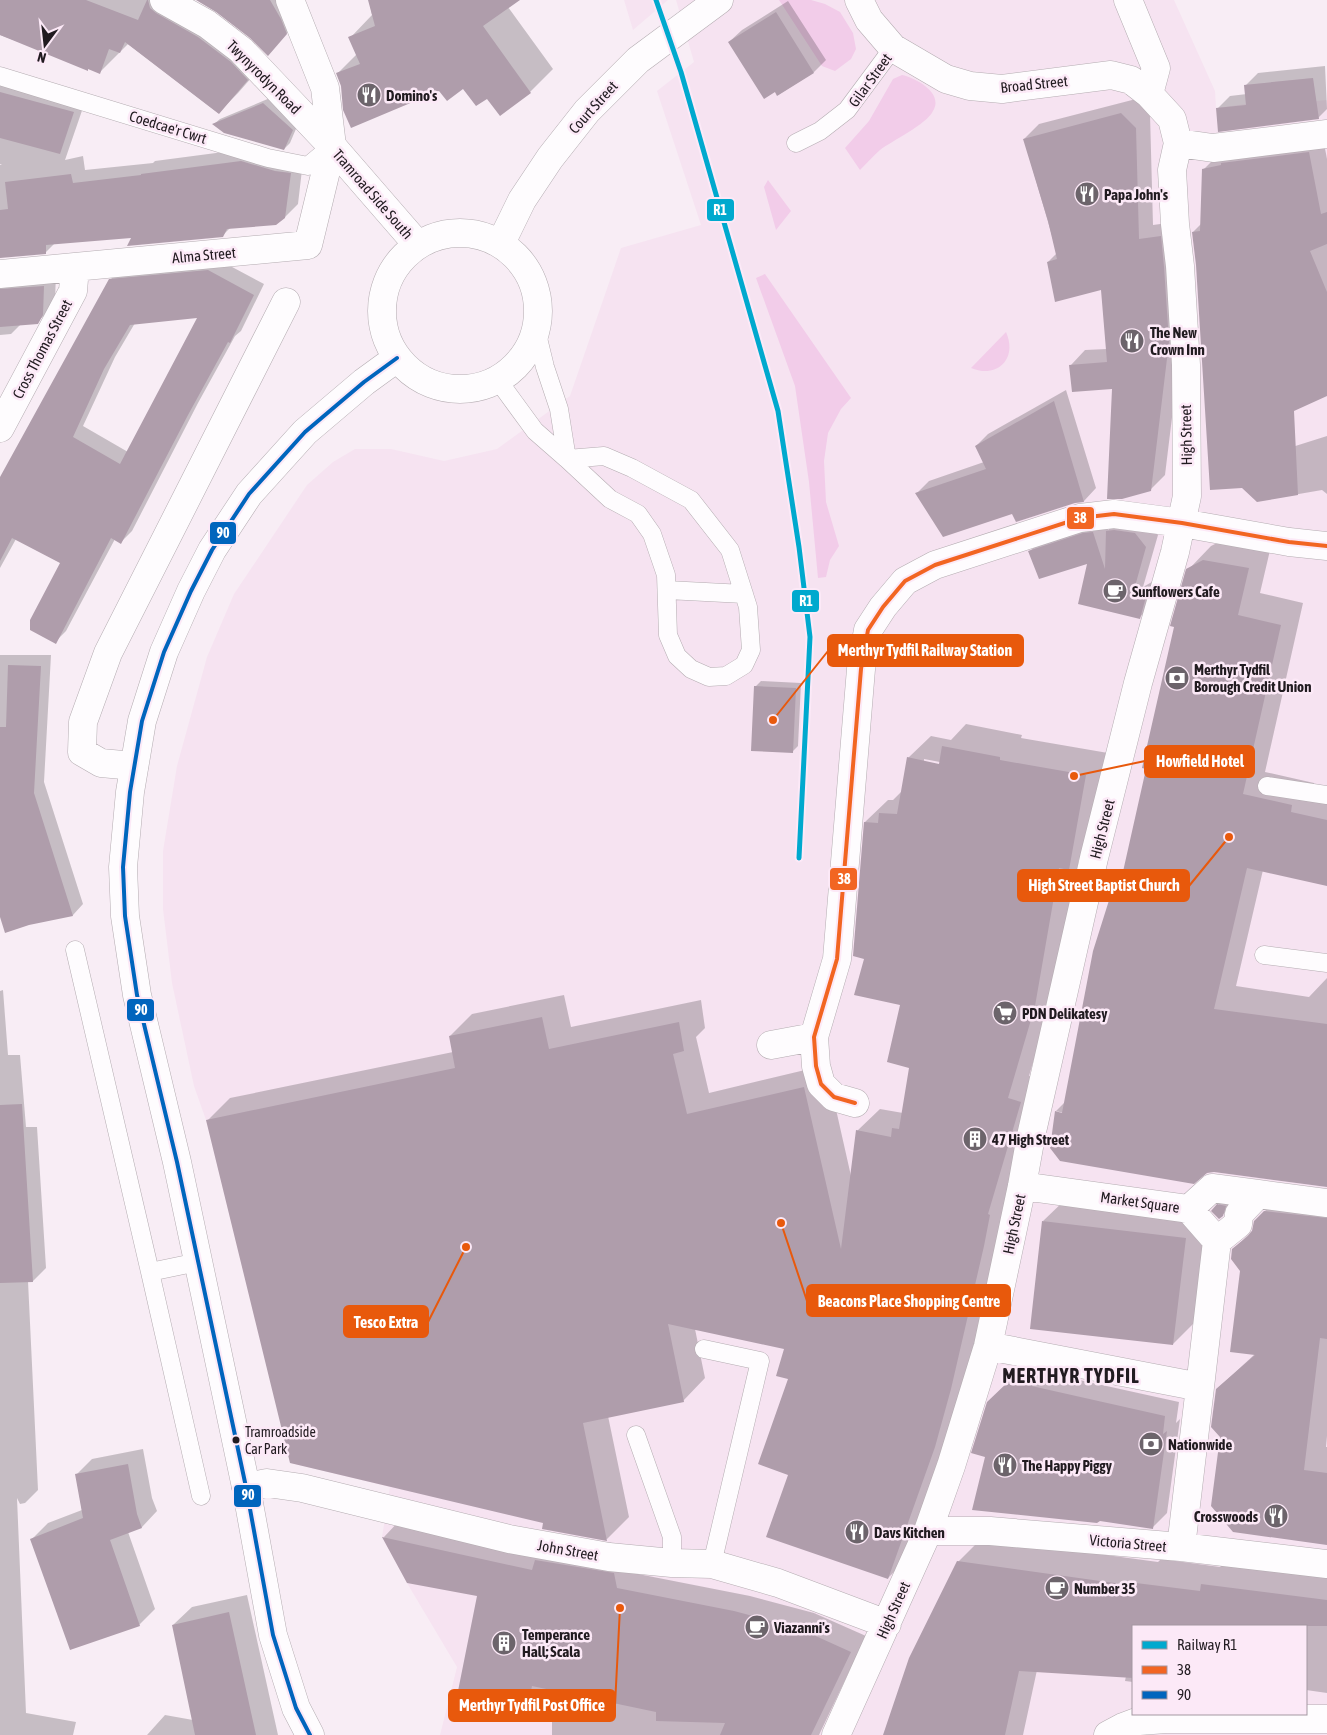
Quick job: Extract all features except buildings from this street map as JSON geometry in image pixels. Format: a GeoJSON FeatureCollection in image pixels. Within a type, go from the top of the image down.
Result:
{"type":"FeatureCollection","features":[{"type":"Feature","properties":{"kind":"street","name":"Twynyrodyn Road"},"geometry":{"type":"LineString","coordinates":[[164,0],[207,24],[241,50],[332,146]]}},
{"type":"Feature","properties":{"kind":"street","name":"Tramroad Side South"},"geometry":{"type":"LineString","coordinates":[[290,0],[325,88],[332,146],[417,244]]}},
{"type":"Feature","properties":{"kind":"street","name":"Court Street"},"geometry":{"type":"LineString","coordinates":[[501,244],[522,200],[550,158],[587,111],[638,60],[719,0]]}},
{"type":"Feature","properties":{"kind":"street","name":"Broad Street"},"geometry":{"type":"LineString","coordinates":[[859,0],[869,20],[893,48],[946,79],[970,86],[1002,89],[1111,75],[1131,80],[1149,94]]}},
{"type":"Feature","properties":{"kind":"street"},"geometry":{"type":"LineString","coordinates":[[1128,0],[1156,68],[1149,94]]}},
{"type":"Feature","properties":{"kind":"street","name":"High Street"},"geometry":{"type":"LineString","coordinates":[[836,1735],[928,1531],[952,1466],[988,1346],[1031,1136],[1094,858],[1138,683],[1182,523],[1187,496],[1186,365],[1172,170],[1178,143],[1172,119],[1149,94]]}},
{"type":"Feature","properties":{"kind":"street"},"geometry":{"type":"LineString","coordinates":[[1178,143],[1213,148],[1327,134]]}},
{"type":"Feature","properties":{"kind":"street","name":"Alma Street"},"geometry":{"type":"LineString","coordinates":[[0,274],[308,245],[332,146]]}},
{"type":"Feature","properties":{"kind":"street"},"geometry":{"type":"LineString","coordinates":[[444,233],[474,233],[501,244],[520,260],[533,281],[538,306],[536,330],[526,354],[509,372],[488,384],[463,389],[438,386],[415,376],[397,358],[385,335],[381,310],[385,284],[398,262],[417,244],[444,233]]}},
{"type":"Feature","properties":{"kind":"street","name":"Cross Thomas Street"},"geometry":{"type":"LineString","coordinates":[[0,428],[73,291],[75,268]]}},
{"type":"Feature","properties":{"kind":"street"},"geometry":{"type":"LineString","coordinates":[[134,766],[101,763],[82,752],[82,722],[108,653],[286,302]]}},
{"type":"Feature","properties":{"kind":"street"},"geometry":{"type":"LineString","coordinates":[[310,1735],[296,1708],[274,1635],[246,1487],[177,1162],[137,995],[125,916],[123,867],[130,792],[142,721],[164,652],[191,591],[212,550],[249,494],[304,432],[364,382],[397,358]]}},
{"type":"Feature","properties":{"kind":"street"},"geometry":{"type":"LineString","coordinates":[[855,1103],[834,1098],[821,1084],[816,1066],[814,1037],[837,960],[861,669],[868,630],[883,607],[905,582],[935,565],[1080,518],[1114,514],[1182,523],[1289,542],[1327,546]]}},
{"type":"Feature","properties":{"kind":"street"},"geometry":{"type":"LineString","coordinates":[[771,1045],[814,1037]]}},
{"type":"Feature","properties":{"kind":"street","name":"Market Square"},"geometry":{"type":"LineString","coordinates":[[1022,1186],[1189,1209],[1217,1241]]}},
{"type":"Feature","properties":{"kind":"street"},"geometry":{"type":"LineString","coordinates":[[1189,1209],[1212,1188],[1327,1204]]}},
{"type":"Feature","properties":{"kind":"street"},"geometry":{"type":"LineString","coordinates":[[1180,1547],[1217,1241],[1238,1224],[1240,1214],[1258,1194]]}},
{"type":"Feature","properties":{"kind":"street"},"geometry":{"type":"LineString","coordinates":[[1189,1209],[1240,1214]]}},
{"type":"Feature","properties":{"kind":"street"},"geometry":{"type":"LineString","coordinates":[[988,1346],[1200,1387]]}},
{"type":"Feature","properties":{"kind":"street","name":"John Street"},"geometry":{"type":"LineString","coordinates":[[246,1487],[267,1484],[302,1488],[510,1539],[609,1557],[672,1563],[712,1564],[778,1583],[887,1624]]}},
{"type":"Feature","properties":{"kind":"street","name":"Victoria Street"},"geometry":{"type":"LineString","coordinates":[[928,1531],[990,1531],[1180,1547],[1327,1564]]}},
{"type":"Feature","properties":{"kind":"street"},"geometry":{"type":"LineString","coordinates":[[1108,1735],[1122,1727],[1139,1721],[1166,1718],[1327,1719]]}},
{"type":"Feature","properties":{"kind":"lane","name":"Gilar Street"},"geometry":{"type":"LineString","coordinates":[[796,142],[820,131],[847,110],[893,48]]}},
{"type":"Feature","properties":{"kind":"lane","name":"Coedcae'r Cwrt"},"geometry":{"type":"LineString","coordinates":[[0,76],[268,158],[308,166],[332,146]]}},
{"type":"Feature","properties":{"kind":"lane"},"geometry":{"type":"LineString","coordinates":[[536,330],[545,367],[559,409],[567,459]]}},
{"type":"Feature","properties":{"kind":"lane"},"geometry":{"type":"LineString","coordinates":[[497,379],[535,431],[610,499],[638,514],[652,534],[666,575],[668,635],[677,656],[691,669],[709,677],[726,676],[744,665],[751,650],[748,607],[730,550],[691,500],[632,468],[604,456],[567,459]]}},
{"type":"Feature","properties":{"kind":"lane"},"geometry":{"type":"LineString","coordinates":[[667,590],[744,594]]}},
{"type":"Feature","properties":{"kind":"lane"},"geometry":{"type":"LineString","coordinates":[[1267,786],[1327,795]]}},
{"type":"Feature","properties":{"kind":"lane"},"geometry":{"type":"LineString","coordinates":[[75,950],[200,1496]]}},
{"type":"Feature","properties":{"kind":"lane"},"geometry":{"type":"LineString","coordinates":[[1264,955],[1327,963]]}},
{"type":"Feature","properties":{"kind":"lane"},"geometry":{"type":"LineString","coordinates":[[150,1272],[198,1262]]}},
{"type":"Feature","properties":{"kind":"lane"},"geometry":{"type":"LineString","coordinates":[[704,1349],[760,1361],[712,1564]]}},
{"type":"Feature","properties":{"kind":"lane"},"geometry":{"type":"LineString","coordinates":[[636,1435],[672,1537],[672,1563]]}},
{"type":"Feature","properties":{"kind":"shaded area"},"geometry":{"type":"Polygon","coordinates":[[[624,0],[668,0],[633,30],[624,0]]]}},
{"type":"Feature","properties":{"kind":"shaded area"},"geometry":{"type":"Polygon","coordinates":[[[676,0],[1174,0],[1215,91],[1216,108],[1246,104],[1244,85],[1313,78],[1316,101],[1327,100],[1327,1735],[440,1735],[457,1667],[382,1537],[390,1487],[291,1463],[206,1120],[194,1086],[172,983],[163,909],[163,851],[177,766],[207,657],[234,594],[307,485],[333,462],[355,449],[391,449],[444,461],[497,449],[570,396],[621,248],[701,225],[657,91],[694,62],[676,0]]]}},
{"type":"Feature","properties":{"kind":"shaded area"},"geometry":{"type":"Polygon","coordinates":[[[779,0],[811,0],[825,4],[840,12],[853,33],[856,49],[851,59],[835,71],[822,66],[779,0]]]}},
{"type":"Feature","properties":{"kind":"shaded area"},"geometry":{"type":"Polygon","coordinates":[[[902,75],[914,79],[932,92],[935,98],[933,111],[924,122],[880,150],[860,170],[845,148],[869,121],[893,79],[902,75]]]}},
{"type":"Feature","properties":{"kind":"shaded area"},"geometry":{"type":"Polygon","coordinates":[[[768,180],[791,211],[776,230],[764,187],[768,180]]]}},
{"type":"Feature","properties":{"kind":"shaded area"},"geometry":{"type":"Polygon","coordinates":[[[765,274],[851,398],[841,409],[828,433],[824,461],[826,502],[839,546],[830,560],[826,577],[818,578],[809,482],[795,386],[756,278],[765,274]]]}},
{"type":"Feature","properties":{"kind":"shaded area"},"geometry":{"type":"Polygon","coordinates":[[[1006,332],[1009,351],[1003,364],[997,369],[989,371],[971,368],[1006,332]]]}},
{"type":"Feature","properties":{"kind":"railway"},"geometry":{"type":"LineString","coordinates":[[799,858],[806,726]]}},
{"type":"Feature","properties":{"kind":"rail line","name":"R1"},"geometry":{"type":"LineString","coordinates":[[656,0],[681,72],[778,411],[799,547],[810,637],[799,858]]}},
{"type":"Feature","properties":{"kind":"transit line","name":"90"},"geometry":{"type":"LineString","coordinates":[[310,1735],[296,1708],[273,1635],[246,1487],[177,1162],[137,995],[125,916],[123,867],[130,792],[142,721],[164,652],[191,591],[212,550],[249,494],[305,432],[364,382],[397,358]]}},
{"type":"Feature","properties":{"kind":"transit line","name":"38"},"geometry":{"type":"LineString","coordinates":[[855,1103],[834,1097],[821,1084],[816,1066],[814,1037],[837,959],[861,669],[868,630],[883,607],[905,581],[935,565],[1080,518],[1114,514],[1182,523],[1289,542],[1327,546]]}},
{"type":"Feature","properties":{"kind":"place","name":"Domino's"},"geometry":{"type":"Point","coordinates":[369,95]}},
{"type":"Feature","properties":{"kind":"place","name":"Papa John's"},"geometry":{"type":"Point","coordinates":[1087,194]}},
{"type":"Feature","properties":{"kind":"place","name":"The New Crown Inn"},"geometry":{"type":"Point","coordinates":[1132,341]}},
{"type":"Feature","properties":{"kind":"place","name":"Sunflowers Cafe"},"geometry":{"type":"Point","coordinates":[1115,591]}},
{"type":"Feature","properties":{"kind":"place","name":"Merthyr Tydfil Borough Credit Union"},"geometry":{"type":"Point","coordinates":[1177,678]}},
{"type":"Feature","properties":{"kind":"place","name":"Merthyr Tydfil Railway Station"},"geometry":{"type":"Point","coordinates":[773,720]}},
{"type":"Feature","properties":{"kind":"place","name":"Howfield Hotel"},"geometry":{"type":"Point","coordinates":[1074,776]}},
{"type":"Feature","properties":{"kind":"place","name":"High Street Baptist Church"},"geometry":{"type":"Point","coordinates":[1229,837]}},
{"type":"Feature","properties":{"kind":"place","name":"PDN Delikatesy"},"geometry":{"type":"Point","coordinates":[1005,1013]}},
{"type":"Feature","properties":{"kind":"place","name":"47 High Street"},"geometry":{"type":"Point","coordinates":[975,1139]}},
{"type":"Feature","properties":{"kind":"place","name":"Beacons Place Shopping Centre"},"geometry":{"type":"Point","coordinates":[781,1223]}},
{"type":"Feature","properties":{"kind":"place","name":"Tesco Extra"},"geometry":{"type":"Point","coordinates":[466,1247]}},
{"type":"Feature","properties":{"kind":"place","name":"Tramroadside Car Park"},"geometry":{"type":"Point","coordinates":[236,1440]}},
{"type":"Feature","properties":{"kind":"place","name":"Nationwide"},"geometry":{"type":"Point","coordinates":[1151,1444]}},
{"type":"Feature","properties":{"kind":"place","name":"The Happy Piggy"},"geometry":{"type":"Point","coordinates":[1005,1465]}},
{"type":"Feature","properties":{"kind":"place","name":"Crosswoods"},"geometry":{"type":"Point","coordinates":[1276,1516]}},
{"type":"Feature","properties":{"kind":"place","name":"Davs Kitchen"},"geometry":{"type":"Point","coordinates":[857,1532]}},
{"type":"Feature","properties":{"kind":"place","name":"Number 35"},"geometry":{"type":"Point","coordinates":[1057,1588]}},
{"type":"Feature","properties":{"kind":"place","name":"Merthyr Tydfil Post Office"},"geometry":{"type":"Point","coordinates":[620,1608]}},
{"type":"Feature","properties":{"kind":"place","name":"Viazanni's"},"geometry":{"type":"Point","coordinates":[757,1627]}},
{"type":"Feature","properties":{"kind":"place","name":"Temperance Hall; Scala"},"geometry":{"type":"Point","coordinates":[504,1643]}},
{"type":"Feature","properties":{"kind":"district","name":"MERTHYR TYDFIL"},"geometry":{"type":"Point","coordinates":[1071,1375]}}]}
